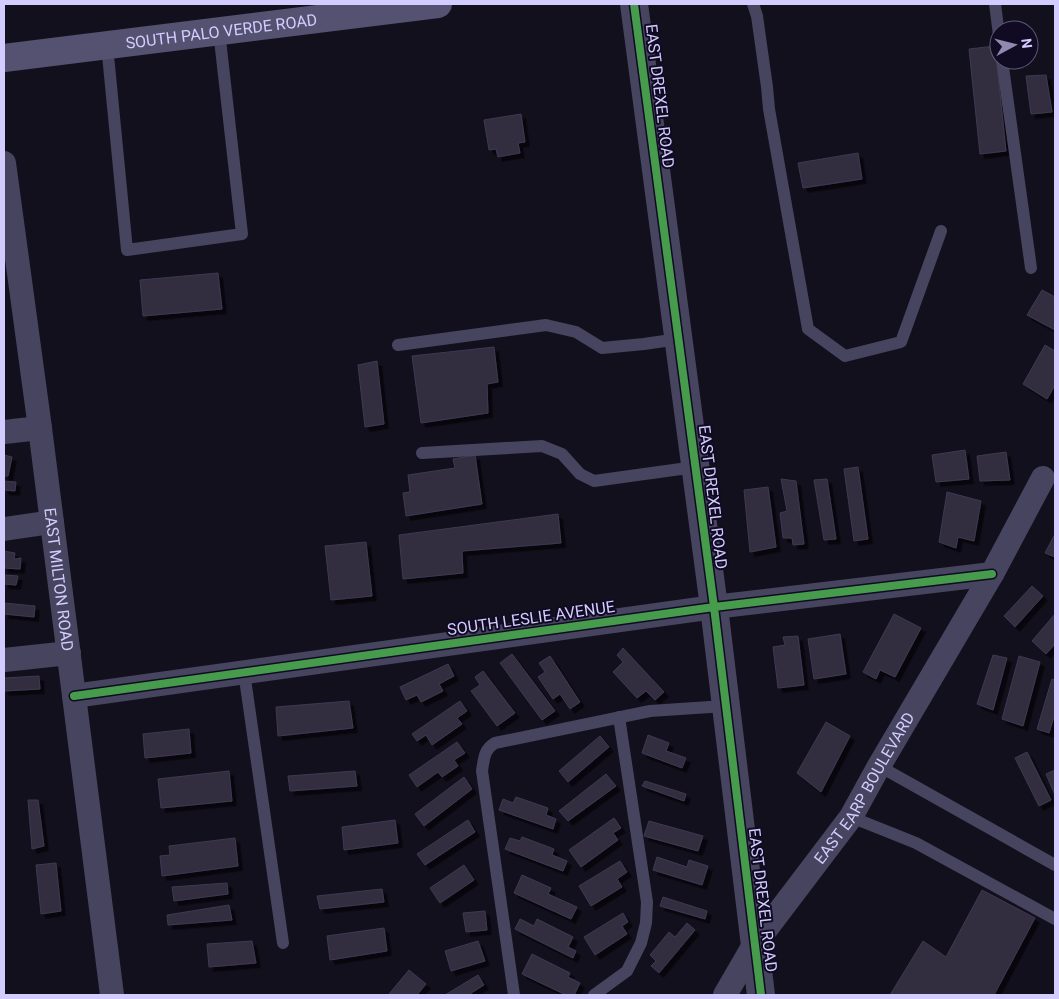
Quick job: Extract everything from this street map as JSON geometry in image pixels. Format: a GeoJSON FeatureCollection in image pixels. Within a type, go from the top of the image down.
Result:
{"type":"FeatureCollection","features":[{"type":"Feature","properties":{"kind":"main road","name":"SOUTH PALO VERDE ROAD"},"geometry":{"type":"LineString","coordinates":[[4,58],[438,4]]}},
{"type":"Feature","properties":{"kind":"street","name":"EAST DREXEL ROAD"},"geometry":{"type":"LineString","coordinates":[[634,4],[714,607],[761,995]]}},
{"type":"Feature","properties":{"kind":"street","name":"EAST MILTON ROAD"},"geometry":{"type":"LineString","coordinates":[[4,163],[40,428],[112,995]]}},
{"type":"Feature","properties":{"kind":"street"},"geometry":{"type":"LineString","coordinates":[[4,432],[40,428]]}},
{"type":"Feature","properties":{"kind":"street","name":"EAST EARP BOULEVARD"},"geometry":{"type":"LineString","coordinates":[[724,995],[754,945],[851,817],[992,574],[1043,478]]}},
{"type":"Feature","properties":{"kind":"street"},"geometry":{"type":"LineString","coordinates":[[4,529],[52,522]]}},
{"type":"Feature","properties":{"kind":"street","name":"SOUTH LESLIE AVENUE"},"geometry":{"type":"LineString","coordinates":[[74,696],[714,607],[992,574]]}},
{"type":"Feature","properties":{"kind":"street"},"geometry":{"type":"LineString","coordinates":[[4,660],[69,653]]}},
{"type":"Feature","properties":{"kind":"lane"},"geometry":{"type":"LineString","coordinates":[[753,4],[808,329],[846,356],[901,342],[941,231]]}},
{"type":"Feature","properties":{"kind":"lane"},"geometry":{"type":"LineString","coordinates":[[995,4],[997,20]]}},
{"type":"Feature","properties":{"kind":"lane"},"geometry":{"type":"LineString","coordinates":[[106,45],[128,250],[242,234],[218,31]]}},
{"type":"Feature","properties":{"kind":"lane"},"geometry":{"type":"LineString","coordinates":[[1003,70],[1031,268]]}},
{"type":"Feature","properties":{"kind":"lane"},"geometry":{"type":"LineString","coordinates":[[398,345],[546,325],[576,332],[602,348],[678,339]]}},
{"type":"Feature","properties":{"kind":"lane"},"geometry":{"type":"LineString","coordinates":[[422,453],[542,446],[562,454],[580,474],[594,481],[695,467]]}},
{"type":"Feature","properties":{"kind":"lane"},"geometry":{"type":"LineString","coordinates":[[244,672],[283,943]]}},
{"type":"Feature","properties":{"kind":"lane"},"geometry":{"type":"LineString","coordinates":[[514,995],[482,771],[485,752],[489,746],[495,743],[650,711],[725,706]]}},
{"type":"Feature","properties":{"kind":"lane"},"geometry":{"type":"LineString","coordinates":[[594,995],[627,971],[641,943],[646,923],[647,902],[619,718]]}},
{"type":"Feature","properties":{"kind":"lane"},"geometry":{"type":"LineString","coordinates":[[879,766],[1055,864]]}},
{"type":"Feature","properties":{"kind":"lane"},"geometry":{"type":"LineString","coordinates":[[851,817],[916,843],[1055,919]]}},
{"type":"Feature","properties":{"kind":"building"},"geometry":{"type":"Polygon","coordinates":[[[989,47],[989,70],[998,70],[1006,151],[980,154],[969,49],[989,47]]]}},
{"type":"Feature","properties":{"kind":"building"},"geometry":{"type":"Polygon","coordinates":[[[1046,75],[1052,112],[1031,114],[1026,76],[1046,75]]]}},
{"type":"Feature","properties":{"kind":"building"},"geometry":{"type":"Polygon","coordinates":[[[521,114],[525,142],[518,143],[520,153],[498,157],[496,149],[489,150],[484,120],[521,114]]]}},
{"type":"Feature","properties":{"kind":"building"},"geometry":{"type":"Polygon","coordinates":[[[858,153],[862,179],[803,188],[798,163],[858,153]]]}},
{"type":"Feature","properties":{"kind":"building"},"geometry":{"type":"Polygon","coordinates":[[[218,273],[222,309],[143,316],[140,280],[218,273]]]}},
{"type":"Feature","properties":{"kind":"building"},"geometry":{"type":"Polygon","coordinates":[[[1042,290],[1055,297],[1055,330],[1027,315],[1042,290]]]}},
{"type":"Feature","properties":{"kind":"building"},"geometry":{"type":"Polygon","coordinates":[[[1045,345],[1055,351],[1055,385],[1047,399],[1023,384],[1045,345]]]}},
{"type":"Feature","properties":{"kind":"building"},"geometry":{"type":"Polygon","coordinates":[[[494,347],[498,382],[487,384],[488,413],[421,423],[412,356],[494,347]]]}},
{"type":"Feature","properties":{"kind":"building"},"geometry":{"type":"Polygon","coordinates":[[[377,361],[384,424],[365,427],[358,365],[377,361]]]}},
{"type":"Feature","properties":{"kind":"building"},"geometry":{"type":"Polygon","coordinates":[[[965,450],[969,479],[936,482],[932,455],[965,450]]]}},
{"type":"Feature","properties":{"kind":"building"},"geometry":{"type":"Polygon","coordinates":[[[1006,452],[1010,480],[980,481],[977,456],[1006,452]]]}},
{"type":"Feature","properties":{"kind":"building"},"geometry":{"type":"Polygon","coordinates":[[[4,455],[12,457],[8,476],[4,476],[4,455]]]}},
{"type":"Feature","properties":{"kind":"building"},"geometry":{"type":"Polygon","coordinates":[[[475,455],[482,504],[406,516],[403,493],[410,492],[408,475],[455,468],[453,459],[475,455]]]}},
{"type":"Feature","properties":{"kind":"building"},"geometry":{"type":"Polygon","coordinates":[[[858,467],[868,539],[854,541],[844,469],[858,467]]]}},
{"type":"Feature","properties":{"kind":"building"},"geometry":{"type":"Polygon","coordinates":[[[781,479],[796,481],[804,544],[793,545],[792,538],[783,538],[780,513],[787,511],[781,479]]]}},
{"type":"Feature","properties":{"kind":"building"},"geometry":{"type":"Polygon","coordinates":[[[827,479],[836,539],[824,540],[814,480],[827,479]]]}},
{"type":"Feature","properties":{"kind":"building"},"geometry":{"type":"Polygon","coordinates":[[[4,481],[16,482],[15,491],[4,490],[4,481]]]}},
{"type":"Feature","properties":{"kind":"building"},"geometry":{"type":"Polygon","coordinates":[[[768,487],[776,547],[750,552],[744,490],[768,487]]]}},
{"type":"Feature","properties":{"kind":"building"},"geometry":{"type":"Polygon","coordinates":[[[947,492],[981,501],[974,541],[958,537],[956,548],[939,542],[947,492]]]}},
{"type":"Feature","properties":{"kind":"building"},"geometry":{"type":"Polygon","coordinates":[[[558,514],[561,543],[462,551],[463,573],[403,579],[399,535],[558,514]]]}},
{"type":"Feature","properties":{"kind":"building"},"geometry":{"type":"Polygon","coordinates":[[[1055,534],[1055,557],[1045,553],[1055,534]]]}},
{"type":"Feature","properties":{"kind":"building"},"geometry":{"type":"Polygon","coordinates":[[[366,542],[372,596],[331,600],[325,546],[366,542]]]}},
{"type":"Feature","properties":{"kind":"building"},"geometry":{"type":"Polygon","coordinates":[[[4,551],[15,553],[14,559],[21,558],[20,569],[4,568],[4,551]]]}},
{"type":"Feature","properties":{"kind":"building"},"geometry":{"type":"Polygon","coordinates":[[[4,575],[18,576],[16,585],[4,584],[4,575]]]}},
{"type":"Feature","properties":{"kind":"building"},"geometry":{"type":"Polygon","coordinates":[[[1032,586],[1043,596],[1015,627],[1004,616],[1032,586]]]}},
{"type":"Feature","properties":{"kind":"building"},"geometry":{"type":"Polygon","coordinates":[[[4,603],[35,606],[34,617],[4,614],[4,603]]]}},
{"type":"Feature","properties":{"kind":"building"},"geometry":{"type":"Polygon","coordinates":[[[894,614],[921,628],[895,677],[880,670],[876,679],[863,672],[894,614]]]}},
{"type":"Feature","properties":{"kind":"building"},"geometry":{"type":"Polygon","coordinates":[[[1055,614],[1055,644],[1046,654],[1032,641],[1055,614]]]}},
{"type":"Feature","properties":{"kind":"building"},"geometry":{"type":"Polygon","coordinates":[[[840,634],[846,674],[814,679],[808,639],[840,634]]]}},
{"type":"Feature","properties":{"kind":"building"},"geometry":{"type":"Polygon","coordinates":[[[798,636],[804,685],[778,688],[773,647],[785,645],[783,637],[798,636]]]}},
{"type":"Feature","properties":{"kind":"building"},"geometry":{"type":"Polygon","coordinates":[[[623,648],[664,692],[655,700],[646,691],[637,698],[613,672],[623,662],[617,655],[623,648]]]}},
{"type":"Feature","properties":{"kind":"building"},"geometry":{"type":"Polygon","coordinates":[[[512,654],[555,711],[542,720],[500,663],[512,654]]]}},
{"type":"Feature","properties":{"kind":"building"},"geometry":{"type":"Polygon","coordinates":[[[993,655],[1007,658],[993,710],[977,704],[993,655]]]}},
{"type":"Feature","properties":{"kind":"building"},"geometry":{"type":"Polygon","coordinates":[[[550,656],[580,702],[570,709],[560,694],[553,699],[538,677],[545,672],[539,663],[550,656]]]}},
{"type":"Feature","properties":{"kind":"building"},"geometry":{"type":"Polygon","coordinates":[[[1019,656],[1040,662],[1023,726],[1002,719],[1019,656]]]}},
{"type":"Feature","properties":{"kind":"building"},"geometry":{"type":"Polygon","coordinates":[[[448,664],[454,676],[439,684],[443,691],[421,702],[417,695],[406,700],[400,687],[448,664]]]}},
{"type":"Feature","properties":{"kind":"building"},"geometry":{"type":"Polygon","coordinates":[[[483,671],[515,713],[497,726],[471,691],[480,685],[475,677],[483,671]]]}},
{"type":"Feature","properties":{"kind":"building"},"geometry":{"type":"Polygon","coordinates":[[[39,676],[40,689],[4,691],[4,678],[39,676]]]}},
{"type":"Feature","properties":{"kind":"building"},"geometry":{"type":"Polygon","coordinates":[[[1052,679],[1055,680],[1055,713],[1049,733],[1037,729],[1052,679]]]}},
{"type":"Feature","properties":{"kind":"building"},"geometry":{"type":"Polygon","coordinates":[[[349,701],[353,728],[278,736],[276,707],[349,701]]]}},
{"type":"Feature","properties":{"kind":"building"},"geometry":{"type":"Polygon","coordinates":[[[460,701],[467,711],[457,718],[462,724],[432,745],[426,735],[417,741],[412,734],[460,701]]]}},
{"type":"Feature","properties":{"kind":"building"},"geometry":{"type":"Polygon","coordinates":[[[826,722],[850,736],[821,792],[797,773],[826,722]]]}},
{"type":"Feature","properties":{"kind":"building"},"geometry":{"type":"Polygon","coordinates":[[[189,729],[191,753],[145,758],[143,734],[189,729]]]}},
{"type":"Feature","properties":{"kind":"building"},"geometry":{"type":"Polygon","coordinates":[[[648,735],[669,743],[666,751],[686,758],[682,768],[642,753],[648,735]]]}},
{"type":"Feature","properties":{"kind":"building"},"geometry":{"type":"Polygon","coordinates":[[[600,736],[609,747],[568,782],[559,771],[600,736]]]}},
{"type":"Feature","properties":{"kind":"building"},"geometry":{"type":"Polygon","coordinates":[[[457,742],[465,753],[454,760],[458,766],[442,777],[438,772],[417,787],[409,775],[457,742]]]}},
{"type":"Feature","properties":{"kind":"building"},"geometry":{"type":"Polygon","coordinates":[[[1027,752],[1051,800],[1039,806],[1015,758],[1027,752]]]}},
{"type":"Feature","properties":{"kind":"building"},"geometry":{"type":"Polygon","coordinates":[[[1055,770],[1055,795],[1046,774],[1055,770]]]}},
{"type":"Feature","properties":{"kind":"building"},"geometry":{"type":"Polygon","coordinates":[[[229,771],[232,801],[161,808],[158,779],[229,771]]]}},
{"type":"Feature","properties":{"kind":"building"},"geometry":{"type":"Polygon","coordinates":[[[355,771],[357,786],[290,791],[288,776],[355,771]]]}},
{"type":"Feature","properties":{"kind":"building"},"geometry":{"type":"Polygon","coordinates":[[[606,774],[616,786],[568,821],[559,811],[606,774]]]}},
{"type":"Feature","properties":{"kind":"building"},"geometry":{"type":"Polygon","coordinates":[[[464,777],[472,789],[424,826],[415,814],[464,777]]]}},
{"type":"Feature","properties":{"kind":"building"},"geometry":{"type":"Polygon","coordinates":[[[645,781],[686,794],[684,801],[642,786],[645,781]]]}},
{"type":"Feature","properties":{"kind":"building"},"geometry":{"type":"Polygon","coordinates":[[[516,797],[548,808],[546,815],[556,819],[553,829],[499,810],[503,799],[513,803],[516,797]]]}},
{"type":"Feature","properties":{"kind":"building"},"geometry":{"type":"Polygon","coordinates":[[[28,800],[38,800],[44,846],[32,849],[28,800]]]}},
{"type":"Feature","properties":{"kind":"building"},"geometry":{"type":"Polygon","coordinates":[[[614,818],[621,828],[613,833],[618,840],[581,867],[569,850],[614,818]]]}},
{"type":"Feature","properties":{"kind":"building"},"geometry":{"type":"Polygon","coordinates":[[[395,820],[398,843],[344,850],[342,827],[395,820]]]}},
{"type":"Feature","properties":{"kind":"building"},"geometry":{"type":"Polygon","coordinates":[[[468,820],[475,832],[425,865],[417,854],[468,820]]]}},
{"type":"Feature","properties":{"kind":"building"},"geometry":{"type":"Polygon","coordinates":[[[649,821],[703,836],[698,851],[644,836],[649,821]]]}},
{"type":"Feature","properties":{"kind":"building"},"geometry":{"type":"Polygon","coordinates":[[[522,837],[554,849],[552,855],[567,861],[563,871],[505,849],[510,838],[520,841],[522,837]]]}},
{"type":"Feature","properties":{"kind":"building"},"geometry":{"type":"Polygon","coordinates":[[[235,838],[238,866],[162,876],[160,856],[170,855],[169,846],[235,838]]]}},
{"type":"Feature","properties":{"kind":"building"},"geometry":{"type":"Polygon","coordinates":[[[657,857],[687,867],[689,860],[708,866],[702,885],[653,870],[657,857]]]}},
{"type":"Feature","properties":{"kind":"building"},"geometry":{"type":"Polygon","coordinates":[[[620,861],[627,872],[617,879],[622,887],[591,906],[579,886],[620,861]]]}},
{"type":"Feature","properties":{"kind":"building"},"geometry":{"type":"Polygon","coordinates":[[[56,863],[61,911],[41,914],[36,865],[56,863]]]}},
{"type":"Feature","properties":{"kind":"building"},"geometry":{"type":"Polygon","coordinates":[[[464,865],[474,880],[440,903],[430,888],[464,865]]]}},
{"type":"Feature","properties":{"kind":"building"},"geometry":{"type":"Polygon","coordinates":[[[522,875],[551,888],[548,894],[577,907],[571,919],[514,893],[522,875]]]}},
{"type":"Feature","properties":{"kind":"building"},"geometry":{"type":"Polygon","coordinates":[[[227,883],[228,894],[174,901],[172,887],[227,883]]]}},
{"type":"Feature","properties":{"kind":"building"},"geometry":{"type":"Polygon","coordinates":[[[382,889],[384,902],[320,909],[317,896],[382,889]]]}},
{"type":"Feature","properties":{"kind":"building"},"geometry":{"type":"Polygon","coordinates":[[[982,890],[1035,918],[994,995],[890,995],[923,941],[946,957],[982,890]]]}},
{"type":"Feature","properties":{"kind":"building"},"geometry":{"type":"Polygon","coordinates":[[[663,897],[707,911],[705,919],[660,906],[663,897]]]}},
{"type":"Feature","properties":{"kind":"building"},"geometry":{"type":"Polygon","coordinates":[[[229,905],[232,920],[168,925],[167,915],[229,905]]]}},
{"type":"Feature","properties":{"kind":"building"},"geometry":{"type":"Polygon","coordinates":[[[485,911],[487,930],[466,932],[463,913],[485,911]]]}},
{"type":"Feature","properties":{"kind":"building"},"geometry":{"type":"Polygon","coordinates":[[[623,913],[628,922],[622,926],[627,934],[595,955],[584,937],[623,913]]]}},
{"type":"Feature","properties":{"kind":"building"},"geometry":{"type":"Polygon","coordinates":[[[520,919],[534,926],[537,919],[573,937],[568,947],[576,951],[573,958],[515,929],[520,919]]]}},
{"type":"Feature","properties":{"kind":"building"},"geometry":{"type":"Polygon","coordinates":[[[687,923],[695,930],[659,973],[651,966],[656,961],[650,955],[669,932],[675,937],[687,923]]]}},
{"type":"Feature","properties":{"kind":"building"},"geometry":{"type":"Polygon","coordinates":[[[384,928],[387,951],[330,960],[327,936],[384,928]]]}},
{"type":"Feature","properties":{"kind":"building"},"geometry":{"type":"Polygon","coordinates":[[[252,941],[256,963],[209,967],[207,944],[252,941]]]}},
{"type":"Feature","properties":{"kind":"building"},"geometry":{"type":"Polygon","coordinates":[[[478,941],[485,961],[451,971],[445,951],[478,941]]]}},
{"type":"Feature","properties":{"kind":"building"},"geometry":{"type":"Polygon","coordinates":[[[532,954],[570,973],[568,977],[580,983],[574,995],[566,995],[522,974],[532,954]]]}},
{"type":"Feature","properties":{"kind":"building"},"geometry":{"type":"Polygon","coordinates":[[[409,970],[426,984],[417,995],[390,995],[389,994],[409,970]]]}},
{"type":"Feature","properties":{"kind":"building"},"geometry":{"type":"Polygon","coordinates":[[[478,975],[484,985],[468,995],[445,995],[478,975]]]}},
{"type":"Feature","properties":{"kind":"cycle path"},"geometry":{"type":"LineString","coordinates":[[634,4],[714,607],[761,995]]}},
{"type":"Feature","properties":{"kind":"cycle path"},"geometry":{"type":"LineString","coordinates":[[74,696],[714,607],[992,574]]}}]}
